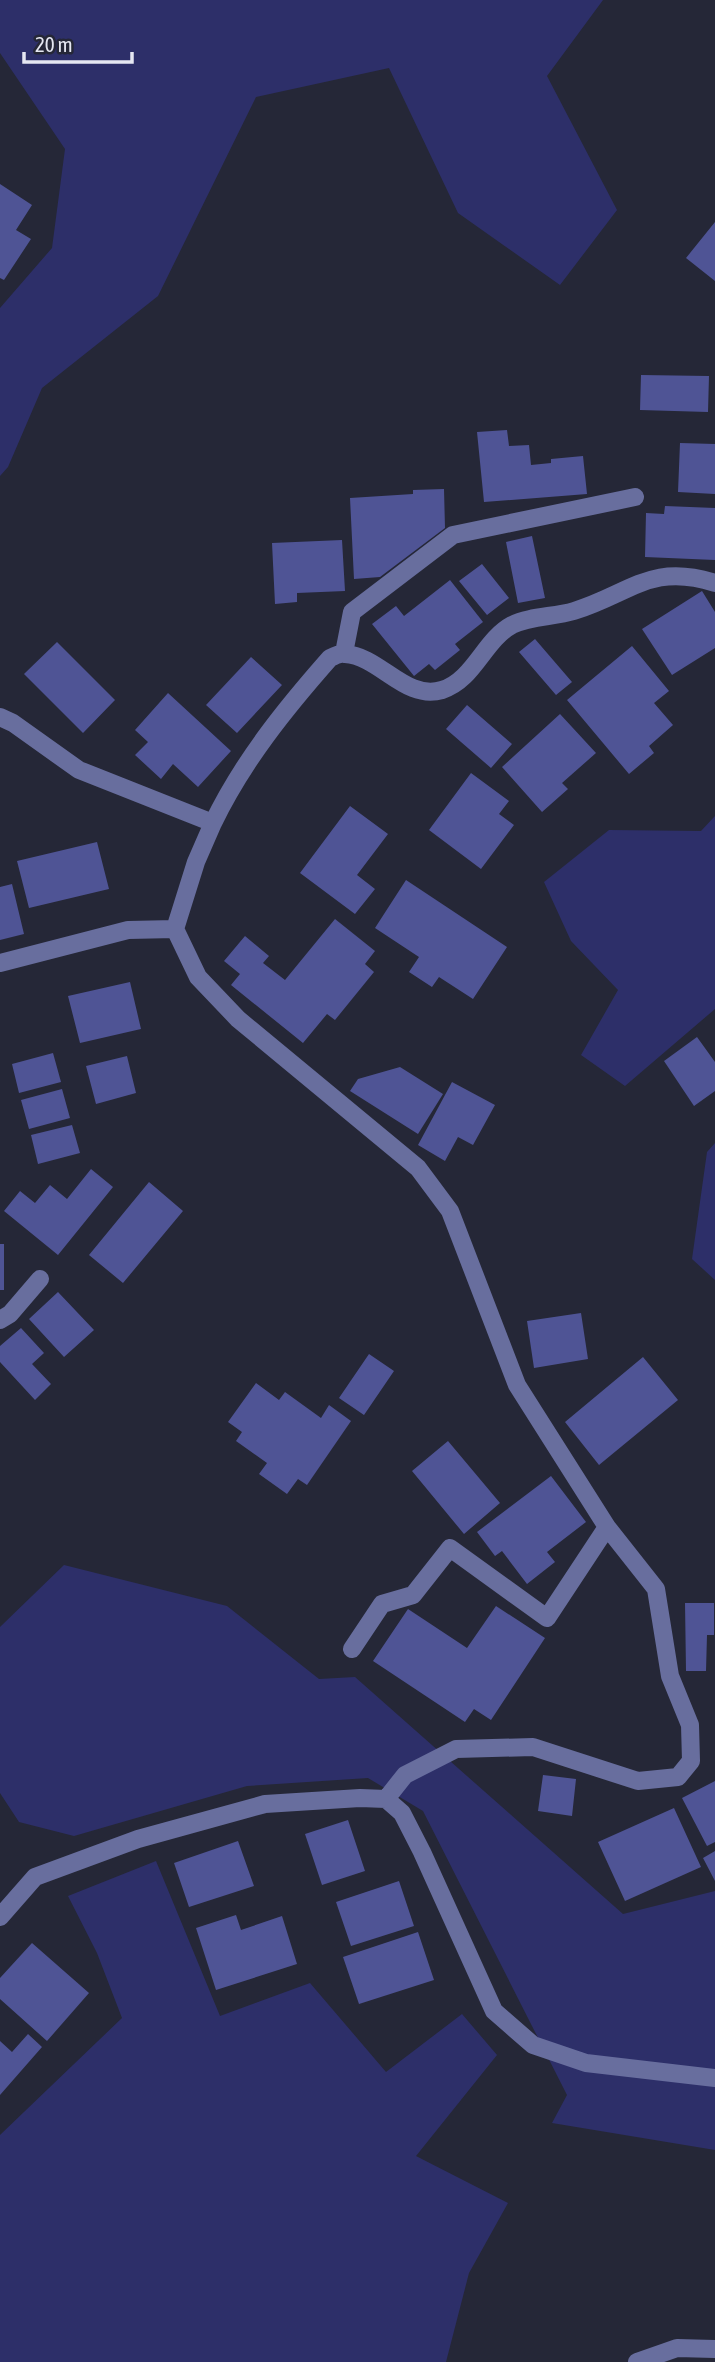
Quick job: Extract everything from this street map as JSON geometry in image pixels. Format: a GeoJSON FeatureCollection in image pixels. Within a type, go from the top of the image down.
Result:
{"type":"FeatureCollection","features":[{"type":"Feature","properties":{"kind":"street"},"geometry":{"type":"LineString","coordinates":[[344,653],[352,612],[453,535],[635,497]]}},
{"type":"Feature","properties":{"kind":"street"},"geometry":{"type":"LineString","coordinates":[[386,1799],[405,1775],[456,1749],[533,1747],[638,1781],[678,1777],[691,1761],[691,1725],[670,1676],[656,1589],[607,1527],[517,1385],[450,1211],[418,1168],[238,1019],[198,977],[175,929],[196,862],[229,789],[258,744],[330,658],[344,653],[362,659],[423,691],[442,690],[460,681],[497,638],[512,625],[597,603],[649,579],[697,577],[715,583]]}},
{"type":"Feature","properties":{"kind":"street"},"geometry":{"type":"LineString","coordinates":[[0,717],[13,723],[79,770],[213,822]]}},
{"type":"Feature","properties":{"kind":"street"},"geometry":{"type":"LineString","coordinates":[[0,963],[128,930],[175,929]]}},
{"type":"Feature","properties":{"kind":"street"},"geometry":{"type":"LineString","coordinates":[[0,1320],[10,1314],[40,1279]]}},
{"type":"Feature","properties":{"kind":"street"},"geometry":{"type":"LineString","coordinates":[[352,1649],[382,1604],[413,1595],[450,1548],[547,1618],[607,1527]]}},
{"type":"Feature","properties":{"kind":"street"},"geometry":{"type":"LineString","coordinates":[[0,1917],[35,1877],[138,1839],[265,1804],[386,1799],[402,1813],[422,1852],[494,2011],[533,2045],[586,2063],[715,2078]]}},
{"type":"Feature","properties":{"kind":"street"},"geometry":{"type":"LineString","coordinates":[[637,2362],[677,2348],[715,2349]]}},
{"type":"Feature","properties":{"kind":"shaded area"},"geometry":{"type":"Polygon","coordinates":[[[0,0],[603,0],[547,76],[617,210],[560,285],[458,213],[389,68],[256,97],[158,296],[42,388],[8,467],[0,476],[0,308],[52,248],[65,149],[0,53],[0,0]]]}},
{"type":"Feature","properties":{"kind":"shaded area"},"geometry":{"type":"Polygon","coordinates":[[[715,816],[715,1009],[625,1086],[581,1055],[618,990],[571,941],[544,882],[609,830],[701,831],[715,816]]]}},
{"type":"Feature","properties":{"kind":"shaded area"},"geometry":{"type":"Polygon","coordinates":[[[715,1143],[715,1280],[692,1259],[707,1152],[715,1143]]]}},
{"type":"Feature","properties":{"kind":"shaded area"},"geometry":{"type":"Polygon","coordinates":[[[64,1565],[227,1606],[319,1679],[355,1677],[623,1914],[715,1891],[715,2150],[552,2123],[567,2095],[423,1811],[368,1778],[247,1786],[74,1836],[19,1822],[0,1793],[0,1627],[64,1565]]]}},
{"type":"Feature","properties":{"kind":"shaded area"},"geometry":{"type":"Polygon","coordinates":[[[156,1861],[220,2016],[310,1983],[386,2072],[462,2014],[497,2055],[416,2156],[508,2203],[469,2273],[446,2362],[0,2362],[0,2135],[122,2018],[97,1953],[68,1896],[156,1861]]]}},
{"type":"Feature","properties":{"kind":"building"},"geometry":{"type":"Polygon","coordinates":[[[0,184],[32,205],[16,230],[31,239],[4,280],[0,278],[0,184]]]}},
{"type":"Feature","properties":{"kind":"building"},"geometry":{"type":"Polygon","coordinates":[[[715,222],[715,281],[686,258],[715,222]]]}},
{"type":"Feature","properties":{"kind":"building"},"geometry":{"type":"Polygon","coordinates":[[[641,375],[709,376],[708,412],[640,410],[641,375]]]}},
{"type":"Feature","properties":{"kind":"building"},"geometry":{"type":"Polygon","coordinates":[[[507,430],[509,446],[529,445],[531,465],[551,463],[551,459],[583,456],[587,494],[484,502],[477,432],[507,430]]]}},
{"type":"Feature","properties":{"kind":"building"},"geometry":{"type":"Polygon","coordinates":[[[680,443],[715,444],[715,494],[678,492],[680,443]]]}},
{"type":"Feature","properties":{"kind":"building"},"geometry":{"type":"Polygon","coordinates":[[[444,489],[445,528],[380,577],[354,579],[350,498],[444,489]]]}},
{"type":"Feature","properties":{"kind":"building"},"geometry":{"type":"Polygon","coordinates":[[[665,506],[715,508],[715,560],[645,557],[646,513],[664,514],[665,506]]]}},
{"type":"Feature","properties":{"kind":"building"},"geometry":{"type":"Polygon","coordinates":[[[532,536],[545,598],[518,603],[506,542],[532,536]]]}},
{"type":"Feature","properties":{"kind":"building"},"geometry":{"type":"Polygon","coordinates":[[[342,540],[345,591],[297,593],[297,602],[275,604],[272,543],[342,540]]]}},
{"type":"Feature","properties":{"kind":"building"},"geometry":{"type":"Polygon","coordinates":[[[482,564],[509,598],[487,615],[459,581],[482,564]]]}},
{"type":"Feature","properties":{"kind":"building"},"geometry":{"type":"Polygon","coordinates":[[[450,580],[483,622],[455,644],[460,650],[435,670],[429,664],[414,676],[372,624],[396,606],[404,616],[450,580]]]}},
{"type":"Feature","properties":{"kind":"building"},"geometry":{"type":"Polygon","coordinates":[[[702,591],[715,612],[715,648],[672,675],[642,629],[702,591]]]}},
{"type":"Feature","properties":{"kind":"building"},"geometry":{"type":"Polygon","coordinates":[[[535,639],[572,682],[556,695],[519,652],[535,639]]]}},
{"type":"Feature","properties":{"kind":"building"},"geometry":{"type":"Polygon","coordinates":[[[57,642],[115,700],[83,733],[24,674],[57,642]]]}},
{"type":"Feature","properties":{"kind":"building"},"geometry":{"type":"Polygon","coordinates":[[[632,646],[669,691],[654,703],[673,725],[649,746],[654,753],[629,774],[567,700],[632,646]]]}},
{"type":"Feature","properties":{"kind":"building"},"geometry":{"type":"Polygon","coordinates":[[[251,657],[282,685],[237,733],[206,705],[251,657]]]}},
{"type":"Feature","properties":{"kind":"building"},"geometry":{"type":"Polygon","coordinates":[[[168,693],[231,751],[198,787],[173,764],[161,779],[135,755],[148,742],[135,730],[168,693]]]}},
{"type":"Feature","properties":{"kind":"building"},"geometry":{"type":"Polygon","coordinates":[[[467,705],[512,744],[491,768],[446,729],[467,705]]]}},
{"type":"Feature","properties":{"kind":"building"},"geometry":{"type":"Polygon","coordinates":[[[560,714],[596,753],[562,783],[568,789],[542,812],[502,767],[560,714]]]}},
{"type":"Feature","properties":{"kind":"building"},"geometry":{"type":"Polygon","coordinates":[[[471,773],[509,801],[499,814],[514,825],[481,869],[429,830],[471,773]]]}},
{"type":"Feature","properties":{"kind":"building"},"geometry":{"type":"Polygon","coordinates":[[[350,806],[388,834],[357,875],[375,889],[355,914],[300,873],[350,806]]]}},
{"type":"Feature","properties":{"kind":"building"},"geometry":{"type":"Polygon","coordinates":[[[97,842],[109,889],[29,908],[17,861],[97,842]]]}},
{"type":"Feature","properties":{"kind":"building"},"geometry":{"type":"Polygon","coordinates":[[[406,880],[507,947],[473,999],[439,977],[432,987],[409,972],[419,957],[375,928],[406,880]]]}},
{"type":"Feature","properties":{"kind":"building"},"geometry":{"type":"Polygon","coordinates":[[[12,884],[24,934],[0,940],[0,887],[12,884]]]}},
{"type":"Feature","properties":{"kind":"building"},"geometry":{"type":"Polygon","coordinates":[[[335,919],[375,951],[365,964],[374,972],[335,1020],[327,1014],[303,1043],[231,985],[240,974],[224,961],[245,936],[269,956],[263,963],[285,980],[335,919]]]}},
{"type":"Feature","properties":{"kind":"building"},"geometry":{"type":"Polygon","coordinates":[[[130,982],[141,1029],[80,1043],[68,996],[130,982]]]}},
{"type":"Feature","properties":{"kind":"building"},"geometry":{"type":"Polygon","coordinates":[[[697,1037],[715,1062],[715,1091],[694,1106],[664,1061],[697,1037]]]}},
{"type":"Feature","properties":{"kind":"building"},"geometry":{"type":"Polygon","coordinates":[[[53,1053],[61,1082],[19,1093],[12,1064],[53,1053]]]}},
{"type":"Feature","properties":{"kind":"building"},"geometry":{"type":"Polygon","coordinates":[[[127,1056],[136,1093],[96,1104],[86,1066],[127,1056]]]}},
{"type":"Feature","properties":{"kind":"building"},"geometry":{"type":"Polygon","coordinates":[[[400,1067],[443,1094],[418,1134],[350,1091],[358,1079],[400,1067]]]}},
{"type":"Feature","properties":{"kind":"building"},"geometry":{"type":"Polygon","coordinates":[[[452,1082],[495,1105],[473,1145],[458,1137],[445,1161],[418,1145],[452,1082]]]}},
{"type":"Feature","properties":{"kind":"building"},"geometry":{"type":"Polygon","coordinates":[[[62,1089],[70,1118],[29,1129],[21,1100],[62,1089]]]}},
{"type":"Feature","properties":{"kind":"building"},"geometry":{"type":"Polygon","coordinates":[[[72,1125],[80,1153],[38,1164],[31,1135],[72,1125]]]}},
{"type":"Feature","properties":{"kind":"building"},"geometry":{"type":"Polygon","coordinates":[[[91,1169],[113,1187],[58,1255],[4,1211],[20,1191],[35,1203],[50,1185],[67,1199],[91,1169]]]}},
{"type":"Feature","properties":{"kind":"building"},"geometry":{"type":"Polygon","coordinates":[[[149,1182],[183,1211],[123,1283],[89,1255],[149,1182]]]}},
{"type":"Feature","properties":{"kind":"building"},"geometry":{"type":"Polygon","coordinates":[[[0,1244],[4,1244],[4,1290],[0,1290],[0,1244]]]}},
{"type":"Feature","properties":{"kind":"building"},"geometry":{"type":"Polygon","coordinates":[[[58,1292],[94,1330],[64,1357],[29,1319],[58,1292]]]}},
{"type":"Feature","properties":{"kind":"building"},"geometry":{"type":"Polygon","coordinates":[[[581,1313],[588,1359],[534,1368],[527,1321],[581,1313]]]}},
{"type":"Feature","properties":{"kind":"building"},"geometry":{"type":"Polygon","coordinates":[[[21,1328],[44,1353],[32,1364],[51,1384],[35,1400],[0,1362],[0,1346],[21,1328]]]}},
{"type":"Feature","properties":{"kind":"building"},"geometry":{"type":"Polygon","coordinates":[[[369,1354],[394,1371],[364,1415],[339,1398],[369,1354]]]}},
{"type":"Feature","properties":{"kind":"building"},"geometry":{"type":"Polygon","coordinates":[[[643,1357],[678,1400],[599,1465],[565,1422],[643,1357]]]}},
{"type":"Feature","properties":{"kind":"building"},"geometry":{"type":"Polygon","coordinates":[[[256,1383],[279,1400],[285,1392],[321,1418],[329,1405],[351,1421],[307,1485],[298,1479],[287,1494],[259,1474],[267,1463],[236,1441],[242,1432],[228,1422],[256,1383]]]}},
{"type":"Feature","properties":{"kind":"building"},"geometry":{"type":"Polygon","coordinates":[[[448,1441],[500,1503],[464,1534],[412,1471],[448,1441]]]}},
{"type":"Feature","properties":{"kind":"building"},"geometry":{"type":"Polygon","coordinates":[[[551,1476],[586,1522],[547,1552],[555,1562],[527,1584],[502,1551],[495,1556],[477,1532],[551,1476]]]}},
{"type":"Feature","properties":{"kind":"building"},"geometry":{"type":"Polygon","coordinates":[[[685,1603],[714,1603],[714,1635],[707,1635],[706,1671],[686,1671],[685,1603]]]}},
{"type":"Feature","properties":{"kind":"building"},"geometry":{"type":"Polygon","coordinates":[[[496,1606],[545,1638],[491,1720],[474,1709],[465,1722],[373,1661],[408,1609],[467,1648],[496,1606]]]}},
{"type":"Feature","properties":{"kind":"building"},"geometry":{"type":"Polygon","coordinates":[[[543,1775],[576,1779],[572,1816],[538,1811],[543,1775]]]}},
{"type":"Feature","properties":{"kind":"building"},"geometry":{"type":"Polygon","coordinates":[[[715,1781],[715,1842],[707,1846],[682,1798],[715,1781]]]}},
{"type":"Feature","properties":{"kind":"building"},"geometry":{"type":"Polygon","coordinates":[[[674,1808],[701,1867],[625,1901],[598,1842],[674,1808]]]}},
{"type":"Feature","properties":{"kind":"building"},"geometry":{"type":"Polygon","coordinates":[[[348,1820],[365,1871],[322,1885],[305,1834],[348,1820]]]}},
{"type":"Feature","properties":{"kind":"building"},"geometry":{"type":"Polygon","coordinates":[[[238,1841],[254,1886],[189,1907],[174,1863],[238,1841]]]}},
{"type":"Feature","properties":{"kind":"building"},"geometry":{"type":"Polygon","coordinates":[[[715,1851],[715,1881],[703,1858],[715,1851]]]}},
{"type":"Feature","properties":{"kind":"building"},"geometry":{"type":"Polygon","coordinates":[[[399,1881],[414,1926],[351,1946],[336,1902],[399,1881]]]}},
{"type":"Feature","properties":{"kind":"building"},"geometry":{"type":"Polygon","coordinates":[[[236,1915],[241,1930],[282,1916],[297,1964],[216,1990],[196,1928],[236,1915]]]}},
{"type":"Feature","properties":{"kind":"building"},"geometry":{"type":"Polygon","coordinates":[[[418,1932],[434,1980],[359,2004],[343,1957],[418,1932]]]}},
{"type":"Feature","properties":{"kind":"building"},"geometry":{"type":"Polygon","coordinates":[[[32,1943],[89,1993],[47,2041],[0,1999],[0,1978],[32,1943]]]}},
{"type":"Feature","properties":{"kind":"building"},"geometry":{"type":"Polygon","coordinates":[[[28,2034],[42,2047],[0,2095],[0,2041],[12,2052],[28,2034]]]}}]}
